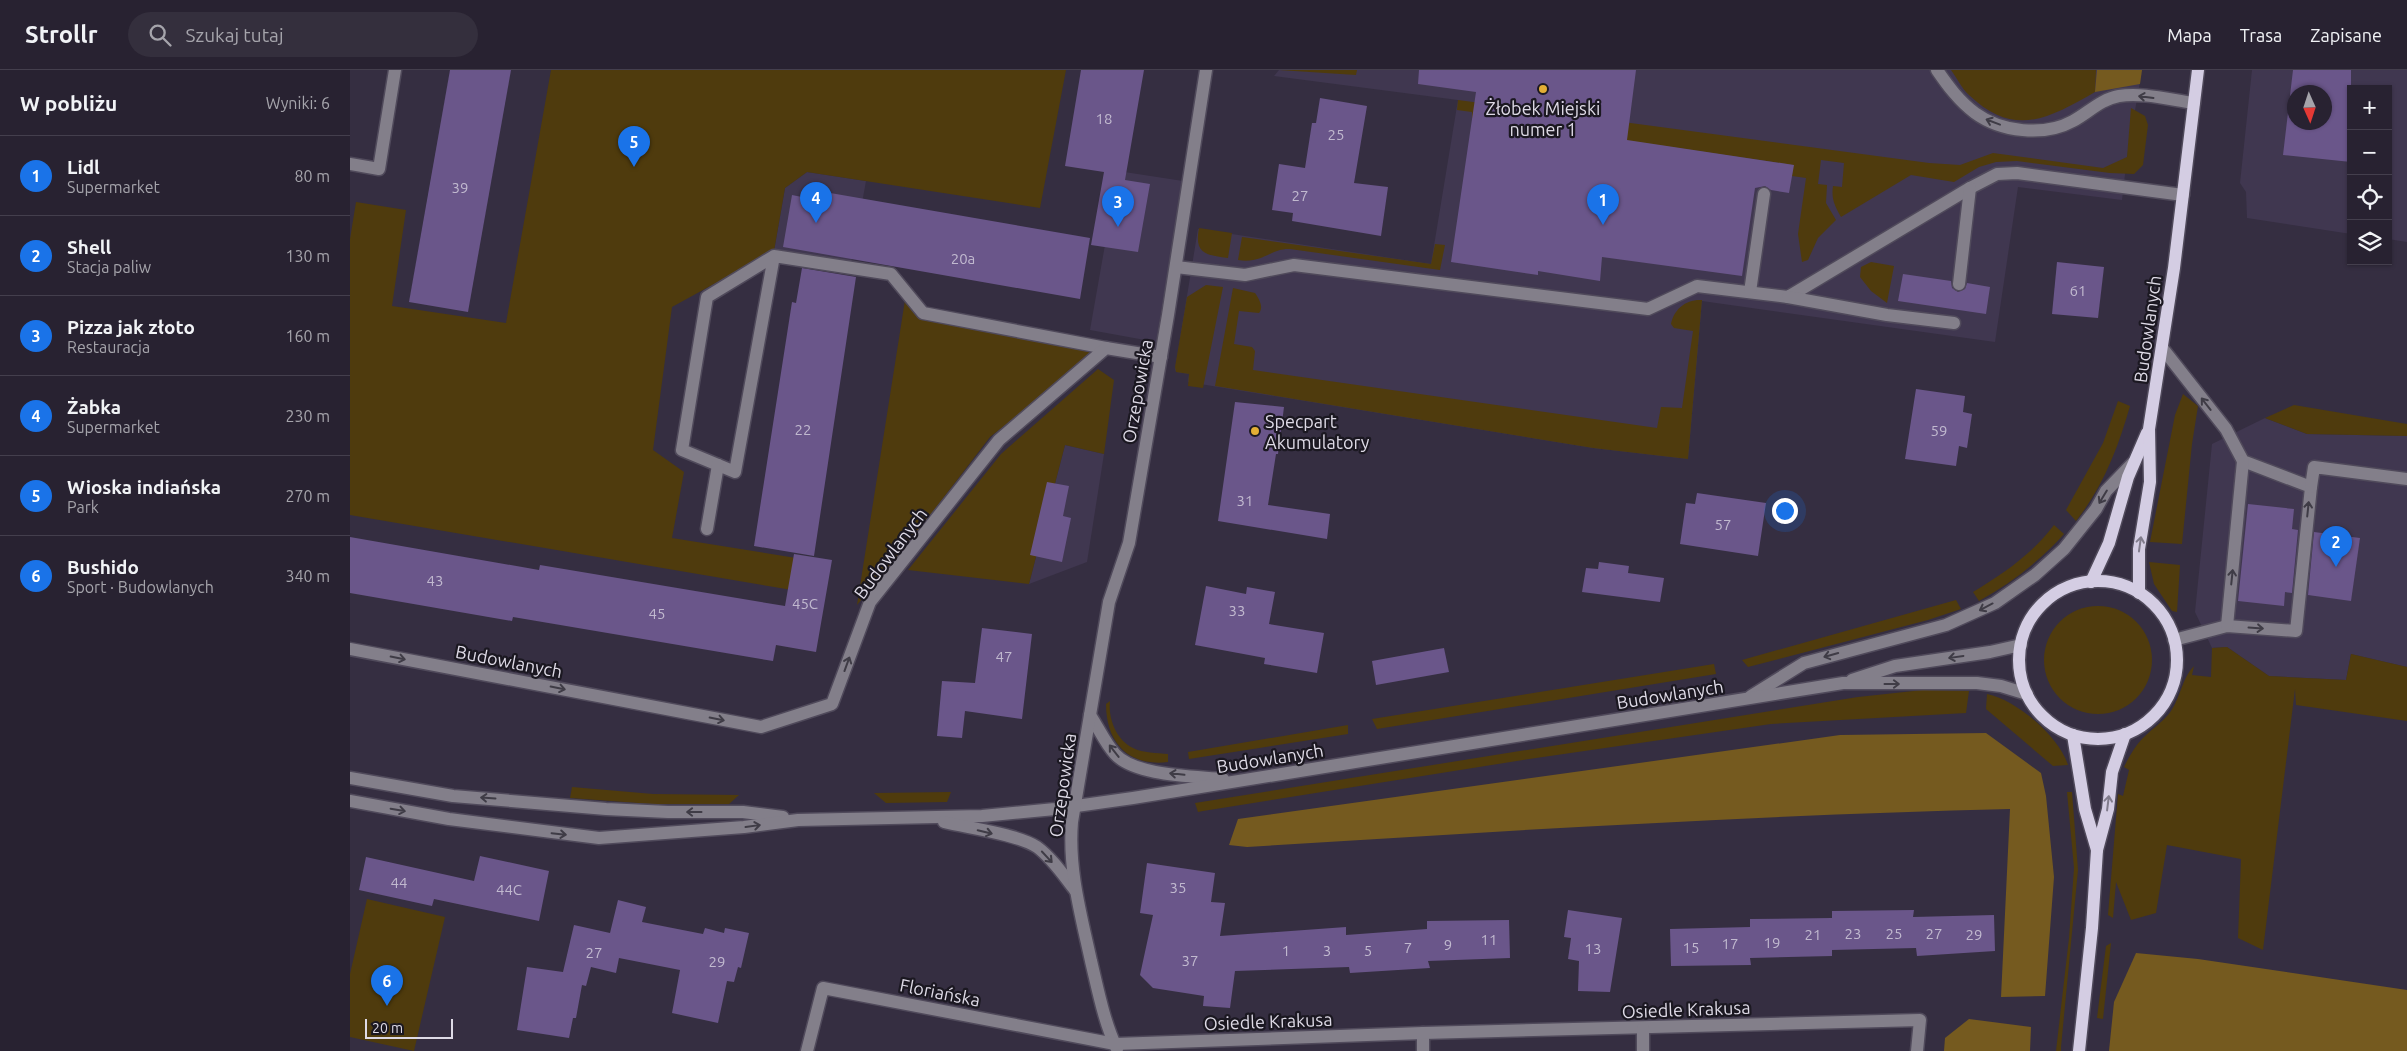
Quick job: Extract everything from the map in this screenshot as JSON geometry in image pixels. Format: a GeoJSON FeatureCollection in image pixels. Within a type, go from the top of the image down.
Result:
{"type":"FeatureCollection","features":[{"type":"Feature","properties":{"kind":"main road","name":"Budowlanych"},"geometry":{"type":"LineString","coordinates":[[2139,593],[2139,549],[2150,482],[2149,429],[2184,195],[2198,70]]}},
{"type":"Feature","properties":{"kind":"main road"},"geometry":{"type":"LineString","coordinates":[[2091,582],[2109,542],[2135,461],[2149,429]]}},
{"type":"Feature","properties":{"kind":"main road"},"geometry":{"type":"LineString","coordinates":[[2091,582],[2121,584],[2139,593],[2161,613],[2174,640],[2176,669],[2168,697],[2150,719],[2125,734],[2099,739],[2073,734],[2049,722],[2036,709],[2027,694],[2019,665],[2021,645],[2032,617],[2045,602],[2062,590],[2091,582]]}},
{"type":"Feature","properties":{"kind":"main road"},"geometry":{"type":"LineString","coordinates":[[2073,734],[2085,809],[2097,850]]}},
{"type":"Feature","properties":{"kind":"main road"},"geometry":{"type":"LineString","coordinates":[[2079,1051],[2092,928],[2097,850],[2108,809],[2112,772],[2125,734]]}},
{"type":"Feature","properties":{"kind":"street"},"geometry":{"type":"LineString","coordinates":[[350,164],[379,169],[396,70]]}},
{"type":"Feature","properties":{"kind":"street","name":"Orzepowicka"},"geometry":{"type":"LineString","coordinates":[[1116,1048],[1104,1011],[1075,890],[1071,846],[1074,806],[1108,602],[1129,543],[1176,266],[1206,70]]}},
{"type":"Feature","properties":{"kind":"street"},"geometry":{"type":"LineString","coordinates":[[1937,70],[1962,102],[1976,114],[2012,128],[2052,129],[2072,122],[2108,99],[2120,96],[2194,103]]}},
{"type":"Feature","properties":{"kind":"street"},"geometry":{"type":"LineString","coordinates":[[1788,297],[1970,188],[1997,174],[2017,174],[2184,195]]}},
{"type":"Feature","properties":{"kind":"street"},"geometry":{"type":"LineString","coordinates":[[1959,284],[1970,188]]}},
{"type":"Feature","properties":{"kind":"street"},"geometry":{"type":"LineString","coordinates":[[1750,292],[1764,194]]}},
{"type":"Feature","properties":{"kind":"street"},"geometry":{"type":"LineString","coordinates":[[774,256],[735,472],[682,450],[707,297],[774,256],[891,274],[923,313],[1106,348],[1161,356]]}},
{"type":"Feature","properties":{"kind":"street"},"geometry":{"type":"LineString","coordinates":[[1176,266],[1247,275],[1294,265],[1639,309],[1650,309],[1697,286],[1788,297],[1886,315],[1954,323]]}},
{"type":"Feature","properties":{"kind":"street","name":"Budowlanych"},"geometry":{"type":"LineString","coordinates":[[350,649],[761,727],[832,704],[870,602],[999,440],[1106,348]]}},
{"type":"Feature","properties":{"kind":"street"},"geometry":{"type":"LineString","coordinates":[[2162,349],[2226,429],[2243,461],[2227,626]]}},
{"type":"Feature","properties":{"kind":"street","name":"Budowlanych"},"geometry":{"type":"LineString","coordinates":[[1745,699],[1804,663],[1946,625],[1995,603],[2035,575],[2064,549],[2096,509],[2106,491],[2135,461]]}},
{"type":"Feature","properties":{"kind":"street"},"geometry":{"type":"LineString","coordinates":[[2243,461],[2311,487]]}},
{"type":"Feature","properties":{"kind":"street"},"geometry":{"type":"LineString","coordinates":[[707,529],[718,465]]}},
{"type":"Feature","properties":{"kind":"street"},"geometry":{"type":"LineString","coordinates":[[2174,640],[2227,626],[2296,631],[2314,467],[2407,479]]}},
{"type":"Feature","properties":{"kind":"street"},"geometry":{"type":"LineString","coordinates":[[1843,683],[1895,666],[1990,652],[2021,645]]}},
{"type":"Feature","properties":{"kind":"street","name":"Budowlanych"},"geometry":{"type":"LineString","coordinates":[[350,801],[466,822],[599,838],[744,827],[798,820],[990,815],[1074,806],[1238,781],[1843,683],[1977,683],[2001,686],[2027,694]]}},
{"type":"Feature","properties":{"kind":"street","name":"Orzepowicka"},"geometry":{"type":"LineString","coordinates":[[1090,714],[1115,754],[1131,766],[1145,770],[1238,781]]}},
{"type":"Feature","properties":{"kind":"street","name":"Budowlanych"},"geometry":{"type":"LineString","coordinates":[[350,778],[453,796],[620,810],[743,812],[798,820]]}},
{"type":"Feature","properties":{"kind":"street","name":"Orzepowicka"},"geometry":{"type":"LineString","coordinates":[[927,818],[1014,838],[1034,846],[1046,854],[1075,890]]}},
{"type":"Feature","properties":{"kind":"street","name":"Floriańska"},"geometry":{"type":"LineString","coordinates":[[806,1051],[823,988],[1116,1048]]}},
{"type":"Feature","properties":{"kind":"street","name":"Osiedle Krakusa"},"geometry":{"type":"LineString","coordinates":[[1116,1048],[1423,1033],[1920,1020],[1916,1051]]}},
{"type":"Feature","properties":{"kind":"street"},"geometry":{"type":"LineString","coordinates":[[1643,1028],[1643,1051]]}},
{"type":"Feature","properties":{"kind":"street"},"geometry":{"type":"LineString","coordinates":[[1423,1033],[1423,1051]]}},
{"type":"Feature","properties":{"kind":"shaded area"},"geometry":{"type":"Polygon","coordinates":[[[551,70],[1066,70],[1040,208],[807,172],[785,188],[774,251],[672,307],[653,450],[684,472],[672,538],[796,558],[792,590],[350,515],[350,239],[356,202],[406,210],[392,306],[506,323],[551,70]]]}},
{"type":"Feature","properties":{"kind":"shaded area"},"geometry":{"type":"Polygon","coordinates":[[[1279,70],[2142,70],[2127,157],[2122,200],[2018,187],[1995,342],[1702,301],[1688,459],[1593,448],[1188,382],[1189,374],[1176,372],[1198,229],[1431,264],[1458,100],[1274,76],[1279,70]]]}},
{"type":"Feature","properties":{"kind":"shaded area"},"geometry":{"type":"Polygon","coordinates":[[[1279,70],[1357,70],[1356,75],[1279,70]]]}},
{"type":"Feature","properties":{"kind":"shaded area"},"geometry":{"type":"Polygon","coordinates":[[[1951,70],[2096,70],[2095,92],[2062,110],[2046,116],[2031,120],[2016,120],[2001,116],[1985,108],[1966,93],[1951,70]]]}},
{"type":"Feature","properties":{"kind":"shaded area"},"geometry":{"type":"Polygon","coordinates":[[[2097,70],[2142,70],[2140,84],[2095,92],[2097,70]]]}},
{"type":"Feature","properties":{"kind":"shaded area"},"geometry":{"type":"Polygon","coordinates":[[[2252,70],[2407,70],[2407,242],[2392,240],[2392,85],[2347,85],[2347,233],[2247,218],[2246,192],[2240,183],[2252,70]]]}},
{"type":"Feature","properties":{"kind":"shaded area"},"geometry":{"type":"Polygon","coordinates":[[[1458,100],[1929,163],[1960,165],[1993,153],[2103,168],[2127,157],[2131,108],[2145,116],[2148,125],[2143,165],[2134,174],[2110,173],[2017,161],[1996,162],[1979,167],[1954,182],[1911,175],[1841,217],[1834,202],[1833,186],[1842,187],[1844,163],[1821,160],[1818,184],[1827,185],[1826,203],[1836,220],[1818,238],[1808,260],[1802,262],[1798,234],[1806,178],[1792,176],[1793,165],[1472,118],[1472,112],[1457,110],[1458,100]]]}},
{"type":"Feature","properties":{"kind":"shaded area"},"geometry":{"type":"Polygon","coordinates":[[[1118,171],[1183,181],[1156,342],[1090,330],[1118,171]]]}},
{"type":"Feature","properties":{"kind":"shaded area"},"geometry":{"type":"Polygon","coordinates":[[[807,172],[866,181],[851,264],[774,251],[785,188],[807,172]]]}},
{"type":"Feature","properties":{"kind":"shaded area"},"geometry":{"type":"Polygon","coordinates":[[[1199,228],[1232,233],[1228,258],[1213,256],[1203,252],[1198,243],[1199,228]]]}},
{"type":"Feature","properties":{"kind":"shaded area"},"geometry":{"type":"Polygon","coordinates":[[[1242,237],[1431,264],[1435,244],[1445,245],[1440,270],[1290,249],[1283,249],[1254,260],[1238,260],[1242,237]]]}},
{"type":"Feature","properties":{"kind":"shaded area"},"geometry":{"type":"Polygon","coordinates":[[[1871,262],[1894,266],[1887,303],[1871,291],[1860,277],[1861,267],[1871,262]]]}},
{"type":"Feature","properties":{"kind":"shaded area"},"geometry":{"type":"Polygon","coordinates":[[[1206,285],[1223,287],[1203,388],[1188,386],[1189,374],[1176,372],[1175,367],[1187,297],[1206,285]]]}},
{"type":"Feature","properties":{"kind":"shaded area"},"geometry":{"type":"Polygon","coordinates":[[[1233,288],[1255,293],[1260,303],[1259,313],[1239,311],[1234,344],[1252,347],[1255,351],[1253,370],[1657,428],[1661,407],[1682,408],[1693,331],[1674,328],[1671,324],[1675,314],[1682,306],[1691,301],[1702,300],[1688,459],[1593,448],[1215,386],[1233,288]]]}},
{"type":"Feature","properties":{"kind":"shaded area"},"geometry":{"type":"Polygon","coordinates":[[[905,300],[923,320],[1100,351],[990,437],[901,553],[857,605],[905,300]]]}},
{"type":"Feature","properties":{"kind":"shaded area"},"geometry":{"type":"Polygon","coordinates":[[[1098,369],[1114,380],[1104,454],[1065,445],[1029,584],[908,570],[1001,454],[1098,369]]]}},
{"type":"Feature","properties":{"kind":"shaded area"},"geometry":{"type":"Polygon","coordinates":[[[2183,394],[2198,406],[2192,444],[2182,544],[2150,542],[2175,415],[2183,394]]]}},
{"type":"Feature","properties":{"kind":"shaded area"},"geometry":{"type":"Polygon","coordinates":[[[2118,401],[2130,406],[2120,437],[2102,481],[2076,521],[2066,510],[2103,443],[2118,401]]]}},
{"type":"Feature","properties":{"kind":"shaded area"},"geometry":{"type":"Polygon","coordinates":[[[2294,405],[2407,424],[2407,436],[2307,434],[2265,418],[2294,405]]]}},
{"type":"Feature","properties":{"kind":"shaded area"},"geometry":{"type":"Polygon","coordinates":[[[2265,418],[2307,434],[2407,436],[2407,667],[2351,654],[2346,680],[2269,676],[2227,647],[2212,648],[2195,612],[2212,444],[2265,418]]]}},
{"type":"Feature","properties":{"kind":"shaded area"},"geometry":{"type":"Polygon","coordinates":[[[1065,445],[1104,454],[1087,562],[1029,584],[1065,445]]]}},
{"type":"Feature","properties":{"kind":"shaded area"},"geometry":{"type":"Polygon","coordinates":[[[2054,525],[2064,534],[2055,544],[2024,571],[1979,601],[1973,592],[2017,562],[2054,525]]]}},
{"type":"Feature","properties":{"kind":"shaded area"},"geometry":{"type":"Polygon","coordinates":[[[2149,562],[2180,565],[2177,612],[2172,611],[2154,584],[2149,562]]]}},
{"type":"Feature","properties":{"kind":"shaded area"},"geometry":{"type":"Polygon","coordinates":[[[1956,600],[1961,609],[1928,620],[1748,667],[1742,660],[1956,600]]]}},
{"type":"Feature","properties":{"kind":"shaded area"},"geometry":{"type":"Polygon","coordinates":[[[2098,606],[2119,610],[2136,622],[2148,639],[2152,660],[2148,681],[2136,698],[2119,710],[2098,714],[2077,710],[2060,698],[2048,681],[2044,660],[2048,639],[2060,622],[2077,610],[2098,606]]]}},
{"type":"Feature","properties":{"kind":"shaded area"},"geometry":{"type":"Polygon","coordinates":[[[2227,647],[2269,676],[2346,680],[2351,654],[2407,667],[2407,721],[2296,705],[2295,689],[2263,950],[2238,938],[2241,859],[2167,845],[2156,913],[2131,920],[2116,882],[2113,918],[2108,915],[2118,794],[2123,796],[2129,770],[2124,767],[2140,741],[2171,711],[2187,676],[2194,666],[2192,675],[2211,677],[2212,648],[2227,647]]]}},
{"type":"Feature","properties":{"kind":"shaded area"},"geometry":{"type":"Polygon","coordinates":[[[1714,664],[1716,674],[1377,729],[1372,719],[1714,664]]]}},
{"type":"Feature","properties":{"kind":"shaded area"},"geometry":{"type":"Polygon","coordinates":[[[1923,690],[1969,691],[1966,713],[1771,724],[1523,760],[1198,812],[1195,803],[1858,697],[1923,690]]]}},
{"type":"Feature","properties":{"kind":"shaded area"},"geometry":{"type":"Polygon","coordinates":[[[1987,694],[2011,704],[2035,721],[2056,743],[2068,765],[2053,766],[1986,709],[1987,694]]]}},
{"type":"Feature","properties":{"kind":"shaded area"},"geometry":{"type":"Polygon","coordinates":[[[1110,701],[1110,714],[1114,728],[1122,740],[1137,750],[1168,754],[1168,762],[1154,763],[1141,760],[1131,756],[1122,749],[1110,730],[1107,718],[1106,704],[1110,701]]]}},
{"type":"Feature","properties":{"kind":"shaded area"},"geometry":{"type":"Polygon","coordinates":[[[1348,725],[1348,734],[1189,759],[1188,752],[1348,725]]]}},
{"type":"Feature","properties":{"kind":"shaded area"},"geometry":{"type":"Polygon","coordinates":[[[1986,733],[2041,773],[2046,796],[2054,877],[2045,996],[2001,997],[2010,809],[1724,819],[1247,847],[1229,845],[1238,819],[1840,735],[1986,733]]]}},
{"type":"Feature","properties":{"kind":"shaded area"},"geometry":{"type":"Polygon","coordinates":[[[572,787],[653,794],[739,795],[729,804],[652,804],[570,798],[572,787]]]}},
{"type":"Feature","properties":{"kind":"shaded area"},"geometry":{"type":"Polygon","coordinates":[[[951,792],[947,802],[886,803],[874,793],[951,792]]]}},
{"type":"Feature","properties":{"kind":"shaded area"},"geometry":{"type":"Polygon","coordinates":[[[2067,792],[2072,792],[2078,870],[2061,1051],[2056,1051],[2069,938],[2074,868],[2067,792]]]}},
{"type":"Feature","properties":{"kind":"shaded area"},"geometry":{"type":"Polygon","coordinates":[[[367,899],[445,917],[414,1051],[350,1037],[350,974],[367,899]]]}},
{"type":"Feature","properties":{"kind":"shaded area"},"geometry":{"type":"Polygon","coordinates":[[[2111,943],[2103,1019],[2097,1018],[2106,946],[2111,943]]]}},
{"type":"Feature","properties":{"kind":"shaded area"},"geometry":{"type":"Polygon","coordinates":[[[2136,953],[2198,959],[2407,990],[2407,1051],[2109,1051],[2114,1002],[2136,953]]]}},
{"type":"Feature","properties":{"kind":"shaded area"},"geometry":{"type":"Polygon","coordinates":[[[1969,1019],[2031,1027],[2030,1051],[1944,1051],[1945,1038],[1969,1019]]]}},
{"type":"Feature","properties":{"kind":"building"},"geometry":{"type":"Polygon","coordinates":[[[450,70],[511,70],[468,312],[409,302],[450,70]]]}},
{"type":"Feature","properties":{"kind":"building"},"geometry":{"type":"Polygon","coordinates":[[[1081,70],[1144,70],[1125,180],[1150,184],[1138,252],[1091,245],[1104,172],[1065,166],[1081,70]]]}},
{"type":"Feature","properties":{"kind":"building"},"geometry":{"type":"Polygon","coordinates":[[[1419,70],[1636,70],[1627,140],[1794,165],[1789,193],[1771,190],[1765,186],[1755,188],[1742,276],[1602,257],[1600,281],[1538,271],[1538,275],[1451,262],[1476,92],[1418,84],[1419,70]]]}},
{"type":"Feature","properties":{"kind":"building"},"geometry":{"type":"Polygon","coordinates":[[[2293,70],[2351,70],[2351,85],[2347,85],[2347,162],[2283,155],[2287,121],[2287,130],[2332,130],[2332,85],[2291,85],[2293,70]]]}},
{"type":"Feature","properties":{"kind":"building"},"geometry":{"type":"Polygon","coordinates":[[[1320,98],[1367,106],[1354,183],[1388,187],[1381,236],[1292,221],[1293,213],[1272,210],[1279,164],[1305,168],[1312,123],[1316,123],[1320,98]]]}},
{"type":"Feature","properties":{"kind":"building"},"geometry":{"type":"Polygon","coordinates":[[[813,190],[1090,238],[1080,299],[783,247],[792,195],[812,199],[813,190]]]}},
{"type":"Feature","properties":{"kind":"building"},"geometry":{"type":"Polygon","coordinates":[[[2057,262],[2104,267],[2098,318],[2052,314],[2057,262]]]}},
{"type":"Feature","properties":{"kind":"building"},"geometry":{"type":"Polygon","coordinates":[[[802,268],[856,277],[814,556],[754,546],[792,302],[796,303],[802,268]]]}},
{"type":"Feature","properties":{"kind":"building"},"geometry":{"type":"Polygon","coordinates":[[[1903,274],[1951,281],[1952,288],[1958,292],[1965,289],[1967,283],[1990,287],[1986,314],[1898,301],[1903,274]]]}},
{"type":"Feature","properties":{"kind":"building"},"geometry":{"type":"Polygon","coordinates":[[[1916,389],[1965,396],[1963,412],[1972,414],[1967,448],[1959,446],[1956,466],[1905,459],[1916,389]]]}},
{"type":"Feature","properties":{"kind":"building"},"geometry":{"type":"Polygon","coordinates":[[[1235,402],[1284,407],[1278,454],[1276,454],[1268,505],[1330,514],[1327,539],[1218,521],[1235,402]]]}},
{"type":"Feature","properties":{"kind":"building"},"geometry":{"type":"Polygon","coordinates":[[[1047,482],[1069,486],[1063,516],[1071,518],[1062,562],[1030,555],[1047,482]]]}},
{"type":"Feature","properties":{"kind":"building"},"geometry":{"type":"Polygon","coordinates":[[[1697,493],[1766,503],[1758,556],[1680,544],[1686,503],[1695,504],[1697,493]]]}},
{"type":"Feature","properties":{"kind":"building"},"geometry":{"type":"Polygon","coordinates":[[[2248,504],[2294,509],[2292,529],[2298,530],[2292,593],[2285,592],[2284,606],[2238,601],[2248,504]]]}},
{"type":"Feature","properties":{"kind":"building"},"geometry":{"type":"Polygon","coordinates":[[[2314,532],[2360,538],[2351,601],[2308,595],[2314,532]]]}},
{"type":"Feature","properties":{"kind":"building"},"geometry":{"type":"Polygon","coordinates":[[[350,537],[539,570],[540,565],[785,606],[794,554],[832,560],[816,652],[776,645],[773,661],[513,617],[512,621],[350,593],[350,537]]]}},
{"type":"Feature","properties":{"kind":"building"},"geometry":{"type":"Polygon","coordinates":[[[1599,562],[1629,566],[1628,573],[1664,578],[1660,602],[1582,592],[1586,568],[1598,569],[1599,562]]]}},
{"type":"Feature","properties":{"kind":"building"},"geometry":{"type":"Polygon","coordinates":[[[1206,586],[1246,594],[1247,587],[1275,592],[1269,624],[1324,633],[1317,673],[1264,664],[1265,658],[1195,645],[1206,586]]]}},
{"type":"Feature","properties":{"kind":"building"},"geometry":{"type":"Polygon","coordinates":[[[982,628],[1032,634],[1022,719],[965,711],[962,738],[937,736],[942,681],[975,683],[982,628]]]}},
{"type":"Feature","properties":{"kind":"building"},"geometry":{"type":"Polygon","coordinates":[[[1444,648],[1449,672],[1376,685],[1372,661],[1444,648]]]}},
{"type":"Feature","properties":{"kind":"building"},"geometry":{"type":"Polygon","coordinates":[[[480,856],[549,871],[539,921],[434,899],[432,906],[359,890],[366,857],[474,881],[480,856]]]}},
{"type":"Feature","properties":{"kind":"building"},"geometry":{"type":"Polygon","coordinates":[[[1147,863],[1215,873],[1211,902],[1225,903],[1220,936],[1346,927],[1346,935],[1427,929],[1427,921],[1509,920],[1510,958],[1428,961],[1430,968],[1350,973],[1349,967],[1235,971],[1230,1008],[1203,1006],[1204,996],[1153,988],[1140,975],[1153,915],[1140,913],[1147,863]]]}},
{"type":"Feature","properties":{"kind":"building"},"geometry":{"type":"Polygon","coordinates":[[[618,900],[646,907],[642,922],[703,934],[705,928],[724,933],[725,928],[749,933],[741,968],[738,967],[734,982],[727,981],[718,1023],[672,1013],[680,970],[619,958],[616,973],[591,967],[586,986],[582,985],[576,1018],[573,1018],[569,1038],[517,1030],[527,967],[563,972],[574,925],[610,933],[618,900]]]}},
{"type":"Feature","properties":{"kind":"building"},"geometry":{"type":"Polygon","coordinates":[[[1568,910],[1622,918],[1610,992],[1578,991],[1579,961],[1568,959],[1571,938],[1564,937],[1568,910]]]}},
{"type":"Feature","properties":{"kind":"building"},"geometry":{"type":"Polygon","coordinates":[[[1914,910],[1913,917],[1994,915],[1995,951],[1917,956],[1916,948],[1832,950],[1832,956],[1750,958],[1751,965],[1671,966],[1670,929],[1750,927],[1750,919],[1832,918],[1832,911],[1914,910]]]}},
{"type":"Feature","properties":{"kind":"place","name":"Żłobek Miejski numer 1"},"geometry":{"type":"Point","coordinates":[1543,89]}},
{"type":"Feature","properties":{"kind":"place","name":"Wioska indiańska"},"geometry":{"type":"Point","coordinates":[634,167]}},
{"type":"Feature","properties":{"kind":"place","name":"Żabka"},"geometry":{"type":"Point","coordinates":[816,223]}},
{"type":"Feature","properties":{"kind":"place","name":"Lidl"},"geometry":{"type":"Point","coordinates":[1603,225]}},
{"type":"Feature","properties":{"kind":"place","name":"Pizza jak złoto"},"geometry":{"type":"Point","coordinates":[1118,227]}},
{"type":"Feature","properties":{"kind":"place","name":"Specpart Akumulatory"},"geometry":{"type":"Point","coordinates":[1255,431]}},
{"type":"Feature","properties":{"kind":"place","name":"Shell"},"geometry":{"type":"Point","coordinates":[2336,567]}},
{"type":"Feature","properties":{"kind":"place","name":"Bushido"},"geometry":{"type":"Point","coordinates":[387,1006]}}]}
